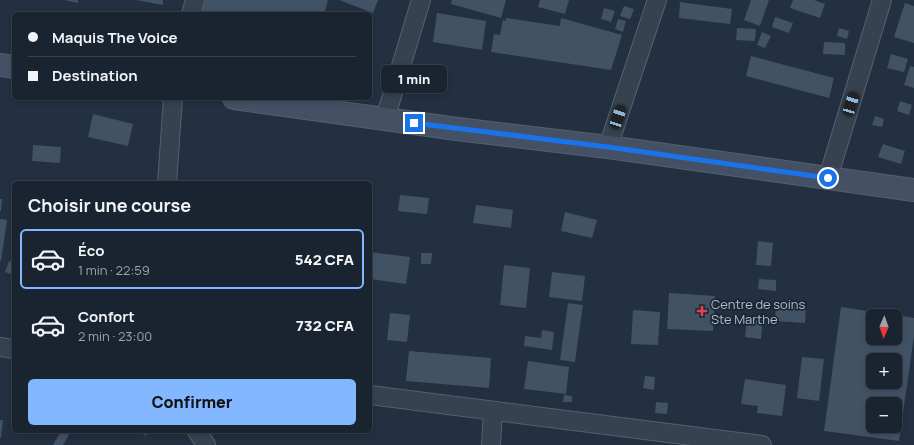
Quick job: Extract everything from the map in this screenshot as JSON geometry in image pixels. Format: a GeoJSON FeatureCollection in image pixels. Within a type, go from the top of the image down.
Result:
{"type":"FeatureCollection","features":[{"type":"Feature","properties":{"kind":"street"},"geometry":{"type":"LineString","coordinates":[[192,12],[195,0]]}},
{"type":"Feature","properties":{"kind":"street"},"geometry":{"type":"LineString","coordinates":[[385,119],[421,0]]}},
{"type":"Feature","properties":{"kind":"street"},"geometry":{"type":"LineString","coordinates":[[608,147],[657,0]]}},
{"type":"Feature","properties":{"kind":"street"},"geometry":{"type":"LineString","coordinates":[[828,178],[882,0]]}},
{"type":"Feature","properties":{"kind":"street"},"geometry":{"type":"LineString","coordinates":[[0,65],[12,67]]}},
{"type":"Feature","properties":{"kind":"street"},"geometry":{"type":"LineString","coordinates":[[167,181],[173,100]]}},
{"type":"Feature","properties":{"kind":"street"},"geometry":{"type":"LineString","coordinates":[[248,100],[608,147],[914,190]]}},
{"type":"Feature","properties":{"kind":"street"},"geometry":{"type":"LineString","coordinates":[[0,347],[12,349]]}},
{"type":"Feature","properties":{"kind":"street"},"geometry":{"type":"LineString","coordinates":[[372,395],[762,445]]}},
{"type":"Feature","properties":{"kind":"street"},"geometry":{"type":"LineString","coordinates":[[491,445],[494,411]]}},
{"type":"Feature","properties":{"kind":"street"},"geometry":{"type":"LineString","coordinates":[[198,433],[206,445]]}},
{"type":"Feature","properties":{"kind":"building"},"geometry":{"type":"Polygon","coordinates":[[[64,0],[78,0],[78,3],[64,0]]]}},
{"type":"Feature","properties":{"kind":"building"},"geometry":{"type":"Polygon","coordinates":[[[136,0],[163,0],[163,5],[136,0]]]}},
{"type":"Feature","properties":{"kind":"building"},"geometry":{"type":"Polygon","coordinates":[[[205,0],[328,0],[325,12],[202,12],[205,0]]]}},
{"type":"Feature","properties":{"kind":"building"},"geometry":{"type":"Polygon","coordinates":[[[339,0],[378,0],[373,13],[339,0]]]}},
{"type":"Feature","properties":{"kind":"building"},"geometry":{"type":"Polygon","coordinates":[[[452,0],[506,0],[501,18],[451,4],[452,0]]]}},
{"type":"Feature","properties":{"kind":"building"},"geometry":{"type":"Polygon","coordinates":[[[540,0],[569,0],[565,14],[538,7],[540,0]]]}},
{"type":"Feature","properties":{"kind":"building"},"geometry":{"type":"Polygon","coordinates":[[[751,0],[769,0],[760,26],[744,20],[751,0]]]}},
{"type":"Feature","properties":{"kind":"building"},"geometry":{"type":"Polygon","coordinates":[[[793,0],[814,0],[825,4],[820,18],[790,8],[793,0]]]}},
{"type":"Feature","properties":{"kind":"building"},"geometry":{"type":"Polygon","coordinates":[[[680,2],[732,9],[730,24],[679,18],[680,2]]]}},
{"type":"Feature","properties":{"kind":"building"},"geometry":{"type":"Polygon","coordinates":[[[905,3],[914,6],[914,43],[894,37],[905,3]]]}},
{"type":"Feature","properties":{"kind":"building"},"geometry":{"type":"Polygon","coordinates":[[[624,6],[634,9],[630,19],[620,16],[624,6]]]}},
{"type":"Feature","properties":{"kind":"building"},"geometry":{"type":"Polygon","coordinates":[[[604,8],[615,11],[611,22],[601,19],[604,8]]]}},
{"type":"Feature","properties":{"kind":"building"},"geometry":{"type":"Polygon","coordinates":[[[437,13],[486,21],[482,50],[433,42],[437,13]]]}},
{"type":"Feature","properties":{"kind":"building"},"geometry":{"type":"Polygon","coordinates":[[[775,17],[793,23],[789,33],[772,27],[775,17]]]}},
{"type":"Feature","properties":{"kind":"building"},"geometry":{"type":"Polygon","coordinates":[[[506,18],[560,26],[561,18],[622,35],[611,70],[491,52],[494,34],[500,35],[503,20],[506,21],[506,18]]]}},
{"type":"Feature","properties":{"kind":"building"},"geometry":{"type":"Polygon","coordinates":[[[618,19],[626,21],[623,32],[615,29],[618,19]]]}},
{"type":"Feature","properties":{"kind":"building"},"geometry":{"type":"Polygon","coordinates":[[[737,28],[756,29],[755,41],[736,40],[737,28]]]}},
{"type":"Feature","properties":{"kind":"building"},"geometry":{"type":"Polygon","coordinates":[[[839,28],[849,31],[847,39],[837,36],[839,28]]]}},
{"type":"Feature","properties":{"kind":"building"},"geometry":{"type":"Polygon","coordinates":[[[762,32],[771,36],[765,48],[757,45],[762,32]]]}},
{"type":"Feature","properties":{"kind":"building"},"geometry":{"type":"Polygon","coordinates":[[[824,42],[845,43],[845,55],[823,54],[824,42]]]}},
{"type":"Feature","properties":{"kind":"building"},"geometry":{"type":"Polygon","coordinates":[[[891,54],[908,59],[904,72],[887,68],[891,54]]]}},
{"type":"Feature","properties":{"kind":"building"},"geometry":{"type":"Polygon","coordinates":[[[751,56],[834,78],[829,98],[746,76],[751,56]]]}},
{"type":"Feature","properties":{"kind":"building"},"geometry":{"type":"Polygon","coordinates":[[[910,66],[914,67],[914,88],[904,85],[910,66]]]}},
{"type":"Feature","properties":{"kind":"building"},"geometry":{"type":"Polygon","coordinates":[[[900,101],[912,105],[909,115],[897,111],[900,101]]]}},
{"type":"Feature","properties":{"kind":"building"},"geometry":{"type":"Polygon","coordinates":[[[93,114],[133,124],[128,146],[88,137],[93,114]]]}},
{"type":"Feature","properties":{"kind":"building"},"geometry":{"type":"Polygon","coordinates":[[[875,116],[884,119],[882,127],[872,125],[875,116]]]}},
{"type":"Feature","properties":{"kind":"building"},"geometry":{"type":"Polygon","coordinates":[[[883,144],[905,151],[901,164],[878,157],[883,144]]]}},
{"type":"Feature","properties":{"kind":"building"},"geometry":{"type":"Polygon","coordinates":[[[33,145],[61,147],[60,163],[32,161],[33,145]]]}},
{"type":"Feature","properties":{"kind":"building"},"geometry":{"type":"Polygon","coordinates":[[[400,195],[429,198],[427,214],[398,211],[400,195]]]}},
{"type":"Feature","properties":{"kind":"building"},"geometry":{"type":"Polygon","coordinates":[[[0,199],[2,199],[1,211],[0,211],[0,199]]]}},
{"type":"Feature","properties":{"kind":"building"},"geometry":{"type":"Polygon","coordinates":[[[476,205],[513,210],[511,228],[473,223],[476,205]]]}},
{"type":"Feature","properties":{"kind":"building"},"geometry":{"type":"Polygon","coordinates":[[[565,212],[597,220],[592,238],[561,231],[565,212]]]}},
{"type":"Feature","properties":{"kind":"building"},"geometry":{"type":"Polygon","coordinates":[[[0,219],[7,220],[1,261],[0,261],[0,219]]]}},
{"type":"Feature","properties":{"kind":"building"},"geometry":{"type":"Polygon","coordinates":[[[758,241],[773,243],[771,266],[756,265],[758,241]]]}},
{"type":"Feature","properties":{"kind":"building"},"geometry":{"type":"Polygon","coordinates":[[[372,252],[410,257],[406,284],[372,279],[372,252]]]}},
{"type":"Feature","properties":{"kind":"building"},"geometry":{"type":"Polygon","coordinates":[[[421,253],[432,253],[431,264],[421,264],[421,253]]]}},
{"type":"Feature","properties":{"kind":"building"},"geometry":{"type":"Polygon","coordinates":[[[9,261],[12,262],[12,274],[5,272],[9,261]]]}},
{"type":"Feature","properties":{"kind":"building"},"geometry":{"type":"Polygon","coordinates":[[[504,265],[530,268],[526,308],[500,305],[504,265]]]}},
{"type":"Feature","properties":{"kind":"building"},"geometry":{"type":"Polygon","coordinates":[[[552,272],[585,276],[582,301],[549,297],[552,272]]]}},
{"type":"Feature","properties":{"kind":"building"},"geometry":{"type":"Polygon","coordinates":[[[759,279],[776,280],[776,291],[758,289],[759,279]]]}},
{"type":"Feature","properties":{"kind":"building"},"geometry":{"type":"Polygon","coordinates":[[[669,293],[715,296],[713,331],[667,329],[669,293]]]}},
{"type":"Feature","properties":{"kind":"building"},"geometry":{"type":"Polygon","coordinates":[[[568,303],[583,305],[575,362],[560,360],[568,303]]]}},
{"type":"Feature","properties":{"kind":"building"},"geometry":{"type":"Polygon","coordinates":[[[776,303],[806,305],[805,323],[775,321],[776,303]]]}},
{"type":"Feature","properties":{"kind":"building"},"geometry":{"type":"Polygon","coordinates":[[[841,307],[866,311],[866,345],[902,345],[902,316],[914,318],[914,336],[902,420],[902,397],[866,397],[866,433],[900,433],[899,441],[824,431],[841,307]]]}},
{"type":"Feature","properties":{"kind":"building"},"geometry":{"type":"Polygon","coordinates":[[[633,310],[660,312],[658,345],[631,344],[633,310]]]}},
{"type":"Feature","properties":{"kind":"building"},"geometry":{"type":"Polygon","coordinates":[[[390,313],[410,315],[407,342],[387,340],[390,313]]]}},
{"type":"Feature","properties":{"kind":"building"},"geometry":{"type":"Polygon","coordinates":[[[747,317],[763,318],[761,339],[745,337],[747,317]]]}},
{"type":"Feature","properties":{"kind":"building"},"geometry":{"type":"Polygon","coordinates":[[[542,330],[554,332],[552,350],[524,346],[525,336],[541,338],[542,330]]]}},
{"type":"Feature","properties":{"kind":"building"},"geometry":{"type":"Polygon","coordinates":[[[409,351],[491,358],[489,388],[406,381],[409,351]]]}},
{"type":"Feature","properties":{"kind":"building"},"geometry":{"type":"Polygon","coordinates":[[[802,357],[824,359],[819,401],[797,398],[802,357]]]}},
{"type":"Feature","properties":{"kind":"building"},"geometry":{"type":"Polygon","coordinates":[[[528,361],[569,367],[566,394],[524,389],[528,361]]]}},
{"type":"Feature","properties":{"kind":"building"},"geometry":{"type":"Polygon","coordinates":[[[645,376],[655,377],[654,390],[643,388],[645,376]]]}},
{"type":"Feature","properties":{"kind":"building"},"geometry":{"type":"Polygon","coordinates":[[[745,379],[786,385],[782,416],[757,413],[758,406],[741,404],[745,379]]]}},
{"type":"Feature","properties":{"kind":"building"},"geometry":{"type":"Polygon","coordinates":[[[564,395],[572,396],[572,402],[563,402],[564,395]]]}},
{"type":"Feature","properties":{"kind":"building"},"geometry":{"type":"Polygon","coordinates":[[[656,402],[668,403],[667,414],[655,413],[656,402]]]}},
{"type":"Feature","properties":{"kind":"building"},"geometry":{"type":"Polygon","coordinates":[[[0,420],[3,420],[1,438],[0,438],[0,420]]]}},
{"type":"Feature","properties":{"kind":"building"},"geometry":{"type":"Polygon","coordinates":[[[60,433],[70,433],[63,445],[53,445],[60,433]]]}},
{"type":"Feature","properties":{"kind":"building"},"geometry":{"type":"Polygon","coordinates":[[[141,433],[148,433],[146,436],[141,433]]]}},
{"type":"Feature","properties":{"kind":"place","name":"Centre de soins Ste Marthe"},"geometry":{"type":"Point","coordinates":[702,311]}},
{"type":"Feature","properties":{"kind":"route"},"geometry":{"type":"LineString","coordinates":[[414,123],[608,147],[828,178]]}}]}
